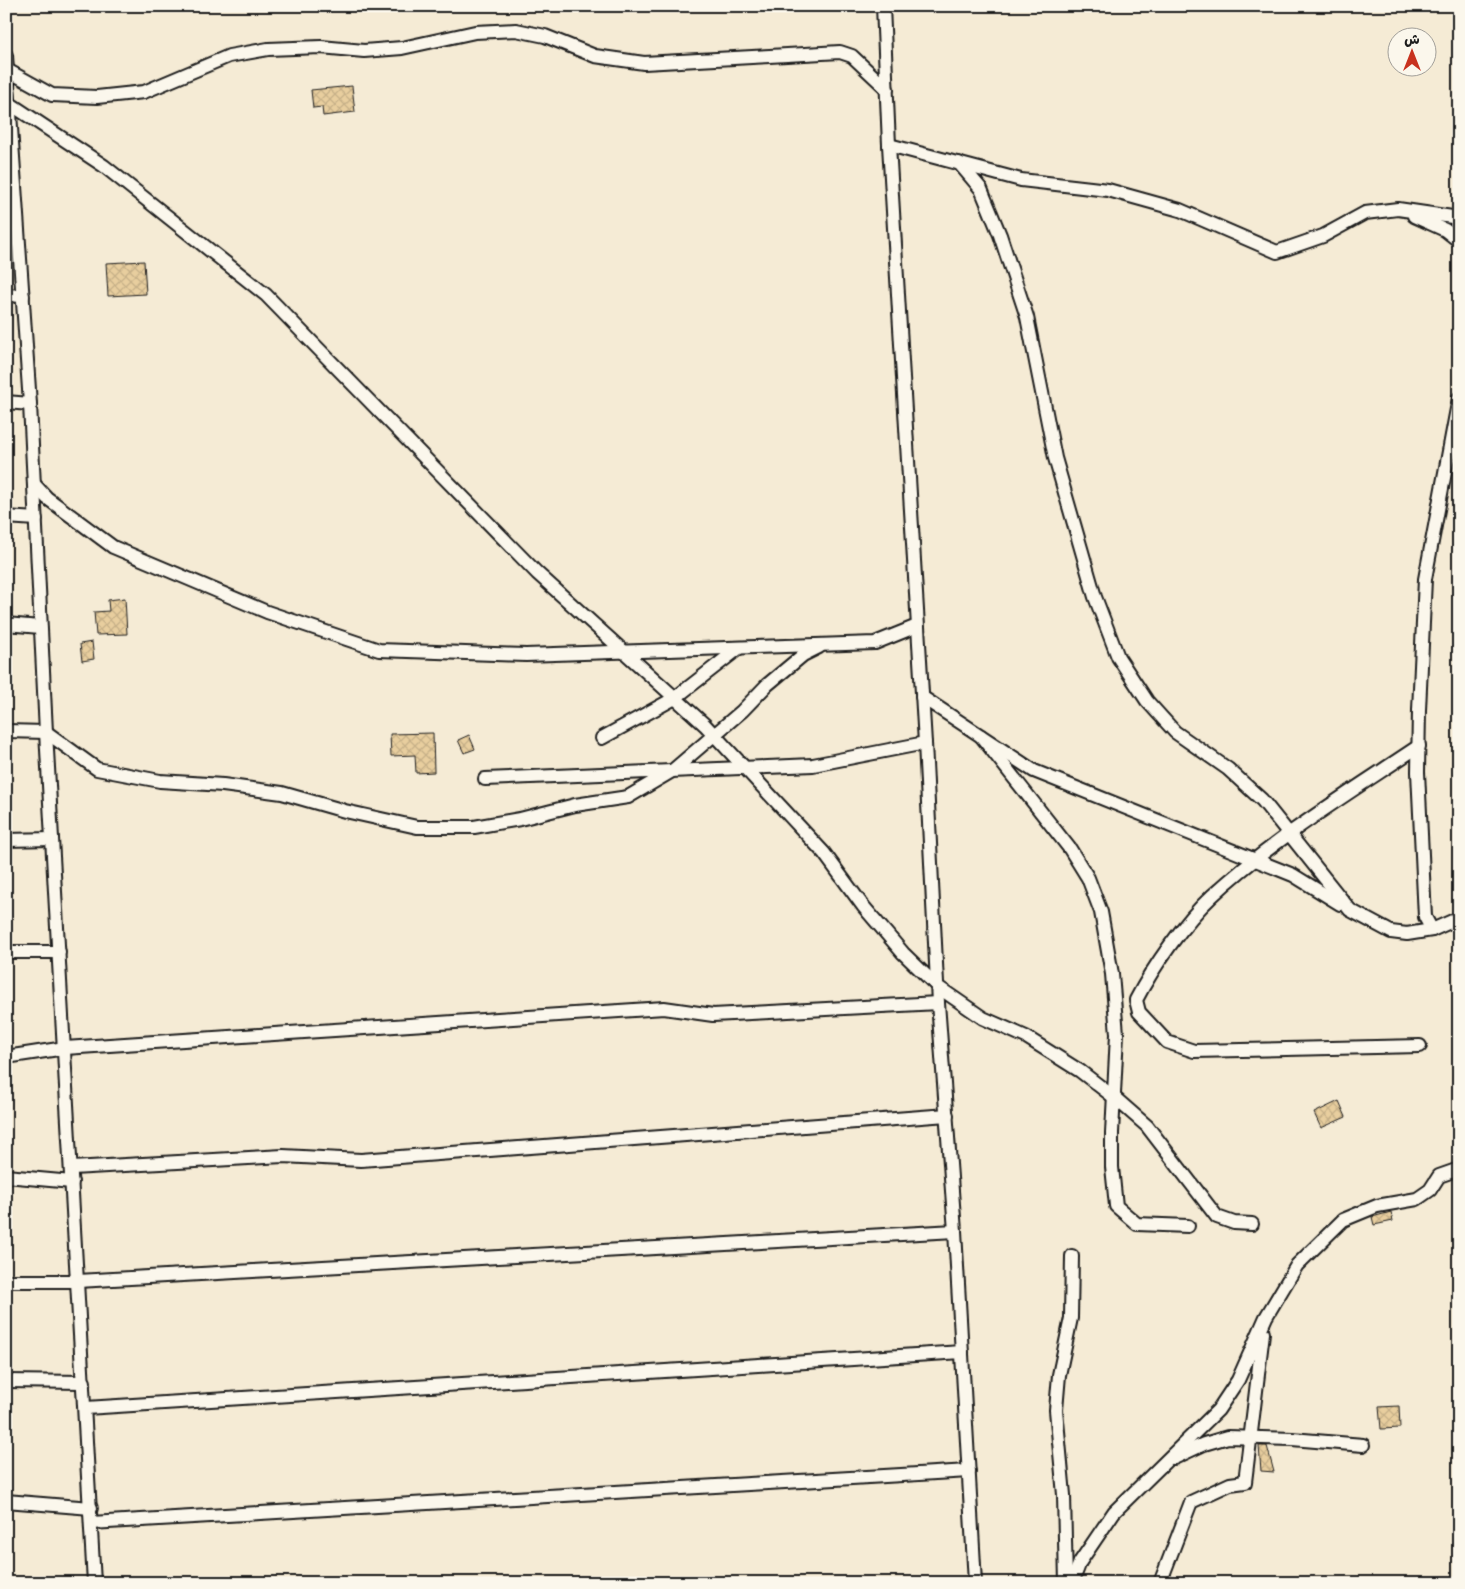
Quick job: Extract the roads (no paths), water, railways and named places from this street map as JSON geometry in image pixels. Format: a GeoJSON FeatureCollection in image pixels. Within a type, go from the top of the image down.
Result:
{"type":"FeatureCollection","features":[{"type":"Feature","properties":{"kind":"street"},"geometry":{"type":"LineString","coordinates":[[883,6],[889,145],[925,743],[938,1003],[955,1231],[975,1583]]}},
{"type":"Feature","properties":{"kind":"street"},"geometry":{"type":"LineString","coordinates":[[7,76],[52,95],[97,97],[144,92],[229,56],[268,49],[321,47],[364,50],[392,48],[475,32],[516,30],[545,36],[595,56],[644,63],[840,52],[852,56],[887,90]]}},
{"type":"Feature","properties":{"kind":"street"},"geometry":{"type":"LineString","coordinates":[[6,55],[10,182],[24,296],[40,627],[86,1408],[94,1583]]}},
{"type":"Feature","properties":{"kind":"street"},"geometry":{"type":"LineString","coordinates":[[9,103],[104,166],[266,295],[538,573],[714,735],[824,853],[863,906],[903,953],[938,986],[983,1018],[1026,1037],[1080,1071],[1147,1126],[1217,1217],[1234,1223],[1252,1224]]}},
{"type":"Feature","properties":{"kind":"street"},"geometry":{"type":"LineString","coordinates":[[889,145],[1021,180],[1108,190],[1180,210],[1277,252],[1323,236],[1365,213],[1398,209],[1459,218]]}},
{"type":"Feature","properties":{"kind":"street"},"geometry":{"type":"LineString","coordinates":[[959,163],[981,189],[1000,235],[1027,318],[1055,458],[1094,597],[1118,657],[1147,702],[1175,732],[1228,769],[1262,800],[1288,835],[1350,910]]}},
{"type":"Feature","properties":{"kind":"street"},"geometry":{"type":"LineString","coordinates":[[1398,209],[1445,230],[1459,241]]}},
{"type":"Feature","properties":{"kind":"street"},"geometry":{"type":"LineString","coordinates":[[6,295],[24,296]]}},
{"type":"Feature","properties":{"kind":"street"},"geometry":{"type":"LineString","coordinates":[[1432,930],[1425,917],[1419,746],[1425,579],[1459,398]]}},
{"type":"Feature","properties":{"kind":"street"},"geometry":{"type":"LineString","coordinates":[[6,402],[30,404]]}},
{"type":"Feature","properties":{"kind":"street"},"geometry":{"type":"LineString","coordinates":[[34,484],[47,498],[113,547],[267,612],[379,650],[526,655],[875,643],[917,626]]}},
{"type":"Feature","properties":{"kind":"street"},"geometry":{"type":"LineString","coordinates":[[6,517],[36,519]]}},
{"type":"Feature","properties":{"kind":"street"},"geometry":{"type":"LineString","coordinates":[[6,624],[40,627]]}},
{"type":"Feature","properties":{"kind":"street"},"geometry":{"type":"LineString","coordinates":[[6,731],[46,732],[97,769],[160,781],[223,785],[282,793],[345,812],[417,827],[474,827],[520,819],[575,805],[628,797],[672,771],[803,655],[824,645]]}},
{"type":"Feature","properties":{"kind":"street"},"geometry":{"type":"LineString","coordinates":[[602,738],[675,698],[738,648]]}},
{"type":"Feature","properties":{"kind":"street"},"geometry":{"type":"LineString","coordinates":[[922,698],[1034,771],[1255,861],[1293,874],[1350,910],[1391,932],[1407,934],[1432,930],[1459,918]]}},
{"type":"Feature","properties":{"kind":"street"},"geometry":{"type":"LineString","coordinates":[[981,736],[1070,849],[1088,878],[1101,912],[1112,974],[1116,1026],[1112,1167],[1116,1206],[1137,1224],[1188,1226]]}},
{"type":"Feature","properties":{"kind":"street"},"geometry":{"type":"LineString","coordinates":[[485,779],[813,765],[925,743]]}},
{"type":"Feature","properties":{"kind":"street"},"geometry":{"type":"LineString","coordinates":[[1419,746],[1288,835],[1211,896],[1164,953],[1136,1000],[1139,1012],[1167,1042],[1194,1051],[1420,1046]]}},
{"type":"Feature","properties":{"kind":"street"},"geometry":{"type":"LineString","coordinates":[[6,840],[52,839]]}},
{"type":"Feature","properties":{"kind":"street"},"geometry":{"type":"LineString","coordinates":[[6,952],[59,952]]}},
{"type":"Feature","properties":{"kind":"street"},"geometry":{"type":"LineString","coordinates":[[6,1057],[65,1048],[664,1008],[712,1015],[938,1003]]}},
{"type":"Feature","properties":{"kind":"street"},"geometry":{"type":"LineString","coordinates":[[72,1168],[283,1156],[361,1160],[947,1115]]}},
{"type":"Feature","properties":{"kind":"street"},"geometry":{"type":"LineString","coordinates":[[1072,1583],[1080,1562],[1114,1512],[1218,1410],[1238,1380],[1266,1317],[1297,1265],[1343,1220],[1377,1206],[1417,1199],[1430,1190],[1439,1176],[1459,1169]]}},
{"type":"Feature","properties":{"kind":"street"},"geometry":{"type":"LineString","coordinates":[[6,1176],[72,1182]]}},
{"type":"Feature","properties":{"kind":"street"},"geometry":{"type":"LineString","coordinates":[[6,1282],[78,1281],[955,1231]]}},
{"type":"Feature","properties":{"kind":"street"},"geometry":{"type":"LineString","coordinates":[[1066,1583],[1064,1495],[1056,1410],[1059,1375],[1071,1318],[1072,1256]]}},
{"type":"Feature","properties":{"kind":"street"},"geometry":{"type":"LineString","coordinates":[[1160,1583],[1192,1502],[1230,1484],[1246,1482],[1257,1375],[1266,1317]]}},
{"type":"Feature","properties":{"kind":"street"},"geometry":{"type":"LineString","coordinates":[[86,1408],[962,1352]]}},
{"type":"Feature","properties":{"kind":"street"},"geometry":{"type":"LineString","coordinates":[[6,1380],[84,1382]]}},
{"type":"Feature","properties":{"kind":"street"},"geometry":{"type":"LineString","coordinates":[[1165,1463],[1212,1441],[1228,1437],[1252,1436],[1363,1445]]}},
{"type":"Feature","properties":{"kind":"street"},"geometry":{"type":"LineString","coordinates":[[91,1524],[969,1471]]}},
{"type":"Feature","properties":{"kind":"street"},"geometry":{"type":"LineString","coordinates":[[6,1501],[91,1508]]}}]}
